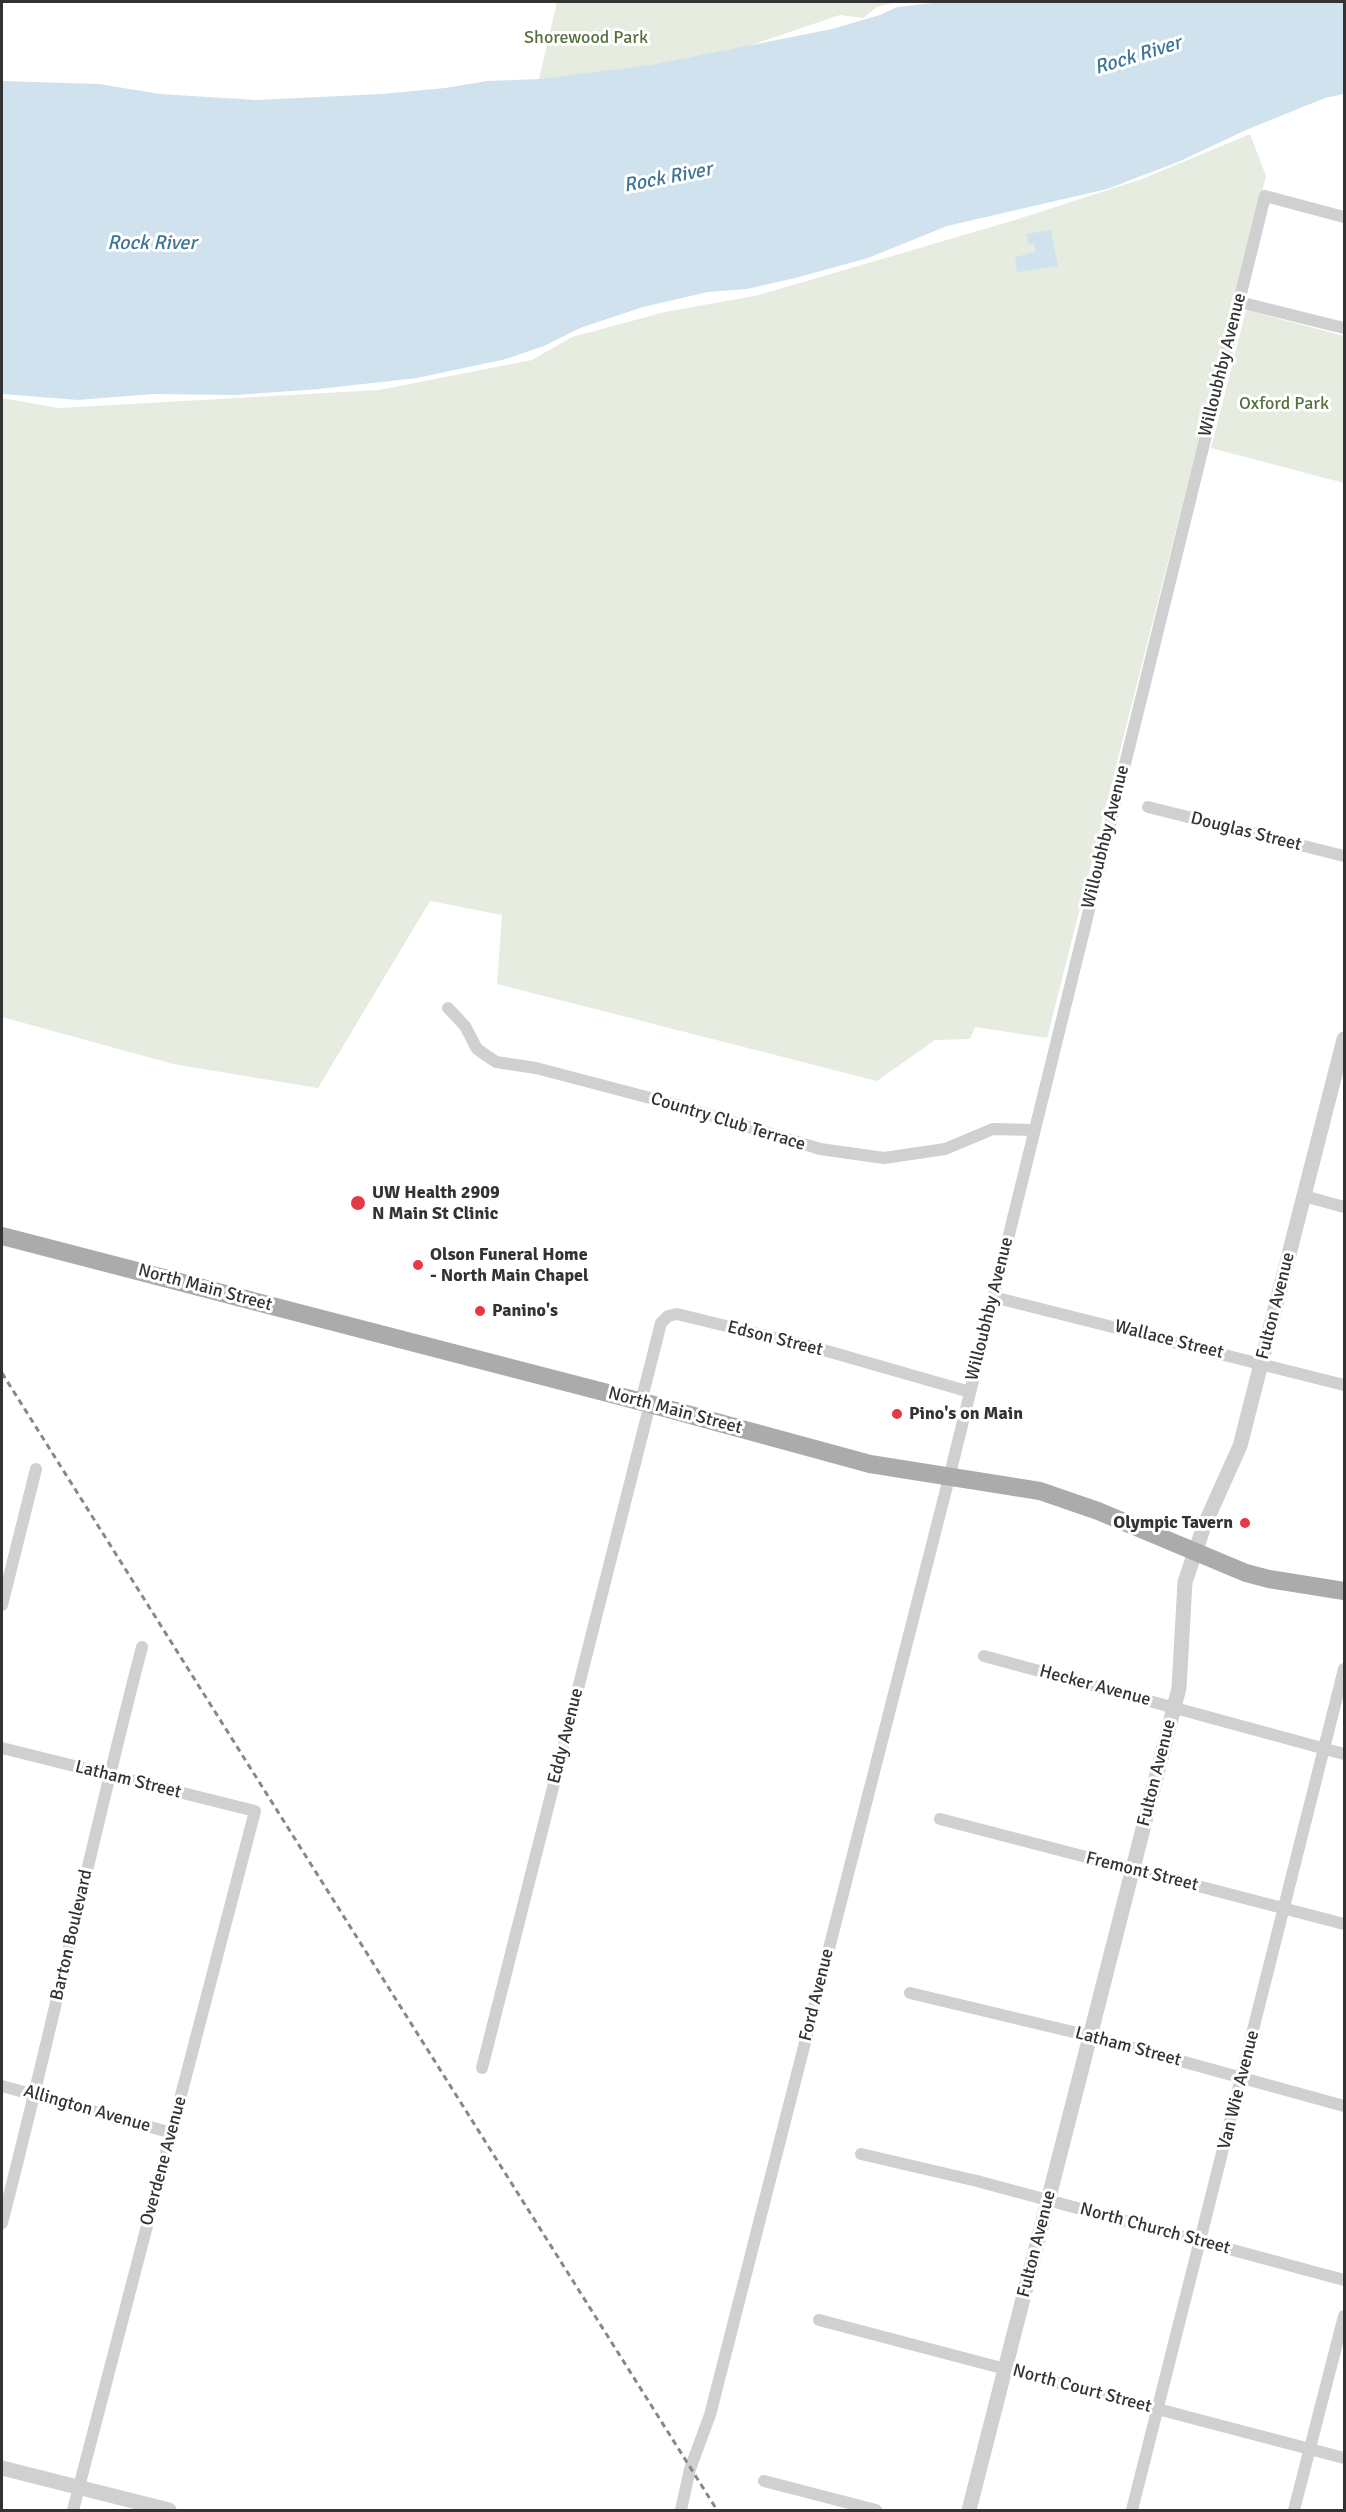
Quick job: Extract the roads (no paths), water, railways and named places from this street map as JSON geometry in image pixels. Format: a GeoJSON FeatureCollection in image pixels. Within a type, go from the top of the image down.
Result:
{"type":"FeatureCollection","features":[{"type":"Feature","properties":{"kind":"main road","name":"North Main Street"},"geometry":{"type":"LineString","coordinates":[[2,1236],[646,1403],[870,1464],[1040,1491],[1073,1502],[1256,1576],[1344,1591]]}},
{"type":"Feature","properties":{"kind":"street","name":"Willoubhby Avenue"},"geometry":{"type":"LineString","coordinates":[[949,1478],[1265,196],[1344,217]]}},
{"type":"Feature","properties":{"kind":"street"},"geometry":{"type":"LineString","coordinates":[[1239,302],[1344,328]]}},
{"type":"Feature","properties":{"kind":"street","name":"Douglas Street"},"geometry":{"type":"LineString","coordinates":[[1148,807],[1344,856]]}},
{"type":"Feature","properties":{"kind":"street","name":"Country Club Terrace"},"geometry":{"type":"LineString","coordinates":[[448,1008],[465,1026],[477,1049],[496,1062],[536,1068],[655,1100],[820,1149],[884,1158],[945,1149],[993,1129],[1033,1130]]}},
{"type":"Feature","properties":{"kind":"street","name":"Fulton Avenue"},"geometry":{"type":"LineString","coordinates":[[969,2511],[1174,1707],[1180,1679],[1183,1593],[1194,1551],[1240,1446],[1344,1039]]}},
{"type":"Feature","properties":{"kind":"street"},"geometry":{"type":"LineString","coordinates":[[1304,1196],[1344,1207]]}},
{"type":"Feature","properties":{"kind":"street","name":"Wallace Street"},"geometry":{"type":"LineString","coordinates":[[993,1297],[1262,1362],[1344,1385]]}},
{"type":"Feature","properties":{"kind":"street","name":"Edson Street"},"geometry":{"type":"LineString","coordinates":[[646,1403],[661,1323],[668,1316],[677,1314],[820,1349],[970,1392]]}},
{"type":"Feature","properties":{"kind":"street","name":"Eddy Avenue"},"geometry":{"type":"LineString","coordinates":[[482,2068],[646,1403]]}},
{"type":"Feature","properties":{"kind":"street"},"geometry":{"type":"LineString","coordinates":[[2,1605],[4,1581],[36,1469]]}},
{"type":"Feature","properties":{"kind":"street","name":"Ford Avenue"},"geometry":{"type":"LineString","coordinates":[[681,2511],[690,2469],[713,2403],[949,1478]]}},
{"type":"Feature","properties":{"kind":"street","name":"Barton Boulevard"},"geometry":{"type":"LineString","coordinates":[[2,2223],[35,2094],[108,1776],[142,1647]]}},
{"type":"Feature","properties":{"kind":"street","name":"Hecker Avenue"},"geometry":{"type":"LineString","coordinates":[[984,1656],[1344,1754]]}},
{"type":"Feature","properties":{"kind":"street","name":"Van Wie Avenue"},"geometry":{"type":"LineString","coordinates":[[1132,2511],[1344,1669]]}},
{"type":"Feature","properties":{"kind":"street","name":"Latham Street"},"geometry":{"type":"LineString","coordinates":[[2,1748],[255,1811]]}},
{"type":"Feature","properties":{"kind":"street","name":"Overdene Avenue"},"geometry":{"type":"LineString","coordinates":[[73,2511],[255,1811]]}},
{"type":"Feature","properties":{"kind":"street","name":"Fremont Street"},"geometry":{"type":"LineString","coordinates":[[940,1819],[1344,1924]]}},
{"type":"Feature","properties":{"kind":"street","name":"Latham Street"},"geometry":{"type":"LineString","coordinates":[[910,1993],[1090,2036],[1344,2106]]}},
{"type":"Feature","properties":{"kind":"street","name":"Allington Avenue"},"geometry":{"type":"LineString","coordinates":[[2,2086],[172,2133]]}},
{"type":"Feature","properties":{"kind":"street","name":"North Church Street"},"geometry":{"type":"LineString","coordinates":[[861,2154],[1344,2280]]}},
{"type":"Feature","properties":{"kind":"street"},"geometry":{"type":"LineString","coordinates":[[1294,2511],[1308,2449],[1344,2316]]}},
{"type":"Feature","properties":{"kind":"street","name":"North Court Street"},"geometry":{"type":"LineString","coordinates":[[819,2320],[1344,2458]]}},
{"type":"Feature","properties":{"kind":"street"},"geometry":{"type":"LineString","coordinates":[[2,2468],[169,2511]]}},
{"type":"Feature","properties":{"kind":"street"},"geometry":{"type":"LineString","coordinates":[[764,2481],[876,2511]]}},
{"type":"Feature","properties":{"kind":"water","name":"Rock River"},"geometry":{"type":"Polygon","coordinates":[[[942,2],[1344,2],[1344,94],[1325,98],[1246,130],[1178,162],[1107,189],[947,226],[868,258],[795,278],[747,289],[708,292],[643,307],[580,328],[544,346],[506,359],[417,378],[236,395],[153,394],[78,400],[2,394],[2,81],[99,84],[160,94],[256,100],[382,94],[487,81],[539,79],[651,65],[832,29],[880,15],[897,7],[942,2]]]}},
{"type":"Feature","properties":{"kind":"water"},"geometry":{"type":"Polygon","coordinates":[[[1051,230],[1058,266],[1017,272],[1015,257],[1036,252],[1034,243],[1028,244],[1026,234],[1051,230]]]}},
{"type":"Feature","properties":{"kind":"railway"},"geometry":{"type":"LineString","coordinates":[[2,1373],[717,2510]]}},
{"type":"Feature","properties":{"kind":"place","name":"UW Health 2909 N Main St Clinic"},"geometry":{"type":"Point","coordinates":[358,1203]}},
{"type":"Feature","properties":{"kind":"place","name":"Olson Funeral Home - North Main Chapel"},"geometry":{"type":"Point","coordinates":[418,1265]}},
{"type":"Feature","properties":{"kind":"place","name":"Panino's"},"geometry":{"type":"Point","coordinates":[480,1311]}},
{"type":"Feature","properties":{"kind":"place","name":"Pino's on Main"},"geometry":{"type":"Point","coordinates":[897,1414]}},
{"type":"Feature","properties":{"kind":"place","name":"Olympic Tavern"},"geometry":{"type":"Point","coordinates":[1245,1523]}},
{"type":"Feature","properties":{"kind":"park label","name":"Shorewood Park"},"geometry":{"type":"Point","coordinates":[586,38]}},
{"type":"Feature","properties":{"kind":"park label","name":"Oxford Park"},"geometry":{"type":"Point","coordinates":[1284,404]}}]}
